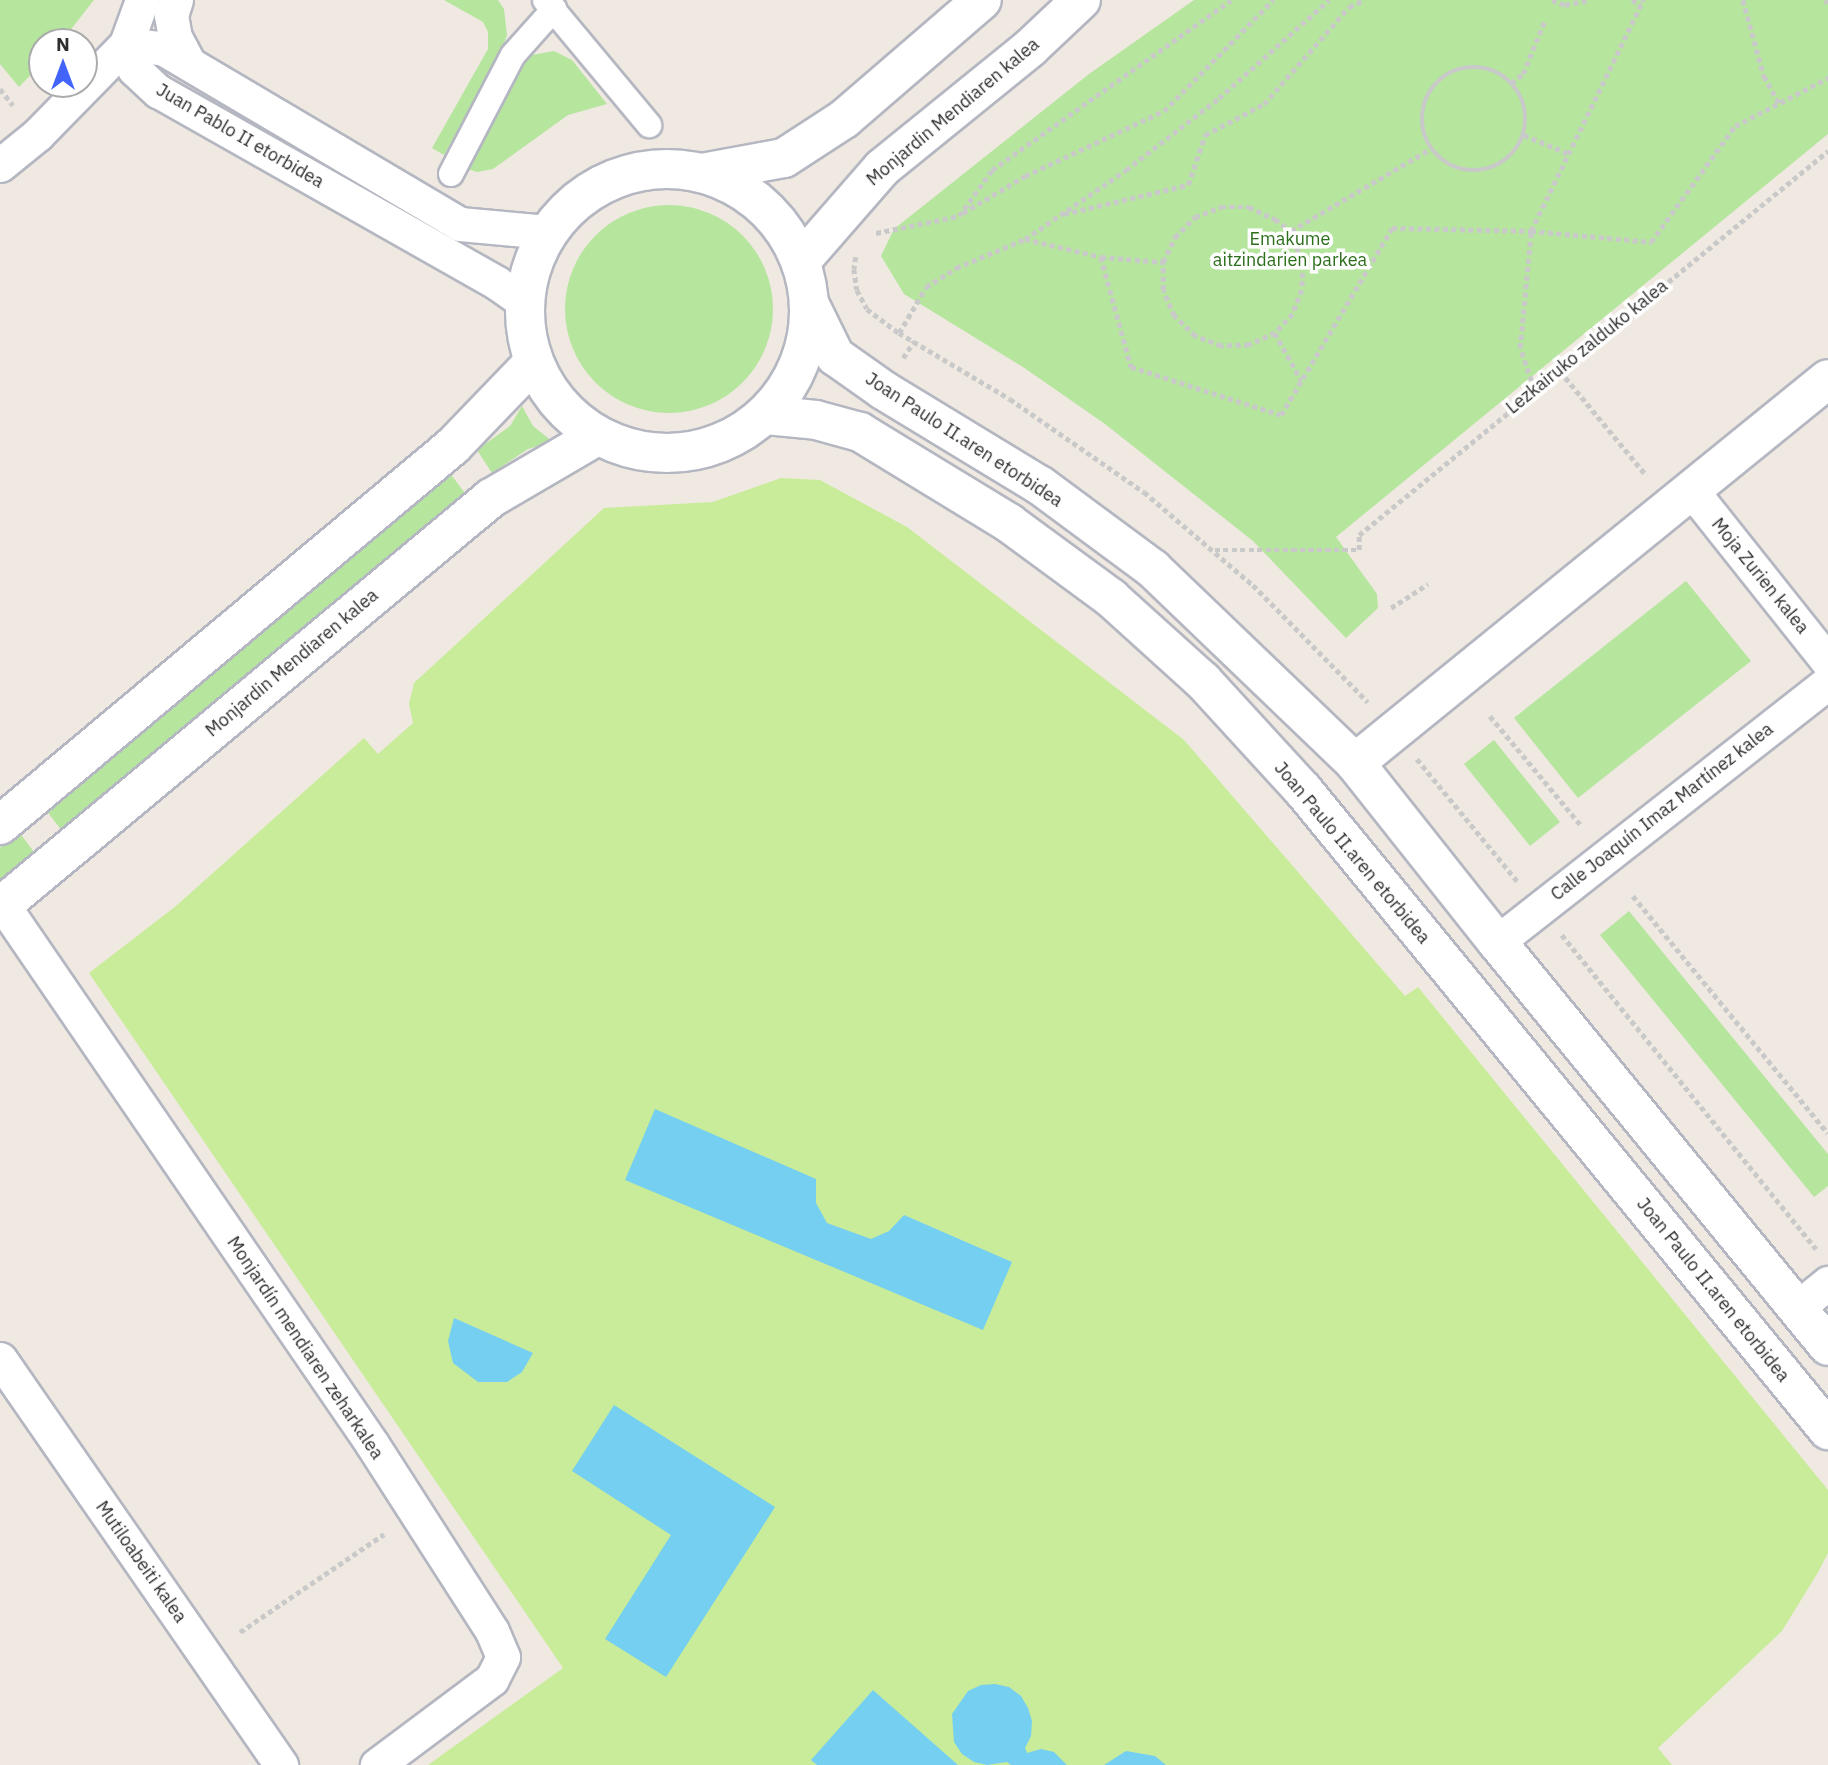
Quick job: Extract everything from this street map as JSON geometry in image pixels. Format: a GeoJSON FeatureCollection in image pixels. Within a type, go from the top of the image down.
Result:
{"type":"FeatureCollection","features":[{"type":"Feature","properties":{"kind":"main road"},"geometry":{"type":"LineString","coordinates":[[702,173],[784,158],[844,119],[982,0]]}},
{"type":"Feature","properties":{"kind":"main road","name":"Monjardin Mendiaren kalea"},"geometry":{"type":"LineString","coordinates":[[801,261],[882,168],[1030,48],[1081,0]]}},
{"type":"Feature","properties":{"kind":"main road"},"geometry":{"type":"LineString","coordinates":[[658,168],[702,173],[744,191],[778,221],[801,261],[810,305],[808,337],[799,367],[785,393],[766,415],[736,436],[690,452],[665,455],[630,450],[597,436],[558,405],[533,363],[525,333],[524,302],[530,266],[547,232],[577,200],[615,178],[658,168]]}},
{"type":"Feature","properties":{"kind":"main road","name":"Joan Paulo II.aren etorbidea"},"geometry":{"type":"LineString","coordinates":[[810,305],[835,356],[883,390],[1041,486],[1153,569],[1355,763],[1497,942],[1828,1346]]}},
{"type":"Feature","properties":{"kind":"main road"},"geometry":{"type":"LineString","coordinates":[[0,825],[453,446],[533,363]]}},
{"type":"Feature","properties":{"kind":"main road"},"geometry":{"type":"LineString","coordinates":[[1355,763],[1828,379]]}},
{"type":"Feature","properties":{"kind":"main road","name":"Joan Paulo II.aren etorbidea"},"geometry":{"type":"LineString","coordinates":[[766,415],[816,420],[860,432],[986,509],[1111,598],[1203,681],[1303,790],[1828,1430]]}},
{"type":"Feature","properties":{"kind":"main road","name":"Monjardin Mendiaren kalea"},"geometry":{"type":"LineString","coordinates":[[1,906],[492,498],[597,436]]}},
{"type":"Feature","properties":{"kind":"street"},"geometry":{"type":"LineString","coordinates":[[0,165],[37,135],[126,44],[142,0]]}},
{"type":"Feature","properties":{"kind":"street"},"geometry":{"type":"LineString","coordinates":[[176,0],[171,15],[175,37],[189,63]]}},
{"type":"Feature","properties":{"kind":"street"},"geometry":{"type":"LineString","coordinates":[[452,174],[513,55],[549,5],[649,125]]}},
{"type":"Feature","properties":{"kind":"street","name":"Juan Pablo II etorbidea"},"geometry":{"type":"LineString","coordinates":[[524,302],[497,283],[158,91],[134,69],[126,44],[164,50],[189,63],[460,224],[547,232]]}},
{"type":"Feature","properties":{"kind":"street","name":"Moja Zurien kalea"},"geometry":{"type":"LineString","coordinates":[[1692,491],[1828,662]]}},
{"type":"Feature","properties":{"kind":"street","name":"Calle Joaquín Imaz Martínez kalea"},"geometry":{"type":"LineString","coordinates":[[1497,942],[1828,682]]}},
{"type":"Feature","properties":{"kind":"street","name":"Monjardín mendiaren zeharkalea"},"geometry":{"type":"LineString","coordinates":[[1,906],[372,1444],[492,1631],[503,1657],[492,1679],[377,1765]]}},
{"type":"Feature","properties":{"kind":"street"},"geometry":{"type":"LineString","coordinates":[[1797,1308],[1828,1283]]}},
{"type":"Feature","properties":{"kind":"street","name":"Mutiloabeiti kalea"},"geometry":{"type":"LineString","coordinates":[[0,1359],[281,1765]]}},
{"type":"Feature","properties":{"kind":"path"},"geometry":{"type":"LineString","coordinates":[[959,216],[992,170],[1231,0]]}},
{"type":"Feature","properties":{"kind":"path"},"geometry":{"type":"LineString","coordinates":[[865,235],[959,216],[1025,176],[1164,111],[1273,0]]}},
{"type":"Feature","properties":{"kind":"path"},"geometry":{"type":"LineString","coordinates":[[899,333],[926,287],[956,268],[1025,239],[1060,215],[1219,98],[1329,0]]}},
{"type":"Feature","properties":{"kind":"path"},"geometry":{"type":"LineString","coordinates":[[1060,215],[1188,185],[1205,135],[1264,104],[1349,7],[1365,0]]}},
{"type":"Feature","properties":{"kind":"path"},"geometry":{"type":"LineString","coordinates":[[1552,0],[1565,5],[1588,0]]}},
{"type":"Feature","properties":{"kind":"path"},"geometry":{"type":"LineString","coordinates":[[1534,390],[1520,348],[1531,231],[1642,2],[1632,0]]}},
{"type":"Feature","properties":{"kind":"path"},"geometry":{"type":"LineString","coordinates":[[1743,0],[1764,76],[1779,103]]}},
{"type":"Feature","properties":{"kind":"path"},"geometry":{"type":"LineString","coordinates":[[1511,83],[1523,74],[1545,20]]}},
{"type":"Feature","properties":{"kind":"path"},"geometry":{"type":"LineString","coordinates":[[1483,68],[1498,73],[1511,83],[1525,108],[1524,135],[1515,151],[1502,163],[1485,170],[1467,171],[1450,166],[1430,149],[1422,126],[1428,94],[1451,72],[1483,68]]}},
{"type":"Feature","properties":{"kind":"path"},"geometry":{"type":"LineString","coordinates":[[1101,257],[1131,367],[1281,415],[1392,228],[1531,231],[1651,242],[1735,126],[1828,78]]}},
{"type":"Feature","properties":{"kind":"path"},"geometry":{"type":"LineString","coordinates":[[0,89],[13,105]]}},
{"type":"Feature","properties":{"kind":"path"},"geometry":{"type":"LineString","coordinates":[[1524,135],[1567,153]]}},
{"type":"Feature","properties":{"kind":"path"},"geometry":{"type":"LineString","coordinates":[[1291,232],[1430,149]]}},
{"type":"Feature","properties":{"kind":"path","name":"Lezkairuko zalduko kalea"},"geometry":{"type":"LineString","coordinates":[[1213,550],[1359,550],[1359,535],[1828,151]]}},
{"type":"Feature","properties":{"kind":"path"},"geometry":{"type":"LineString","coordinates":[[1221,207],[1249,208],[1291,232],[1303,264],[1302,290],[1293,314],[1275,333],[1250,345],[1221,346],[1195,336],[1174,316],[1163,290],[1163,262],[1175,237],[1195,217],[1221,207]]}},
{"type":"Feature","properties":{"kind":"path"},"geometry":{"type":"LineString","coordinates":[[1025,239],[1101,257],[1163,262]]}},
{"type":"Feature","properties":{"kind":"path"},"geometry":{"type":"LineString","coordinates":[[1275,333],[1301,380]]}},
{"type":"Feature","properties":{"kind":"path"},"geometry":{"type":"LineString","coordinates":[[1391,607],[1428,584]]}},
{"type":"Feature","properties":{"kind":"path"},"geometry":{"type":"LineString","coordinates":[[1490,716],[1580,824]]}},
{"type":"Feature","properties":{"kind":"path"},"geometry":{"type":"LineString","coordinates":[[1633,896],[1828,1133]]}},
{"type":"Feature","properties":{"kind":"path"},"geometry":{"type":"LineString","coordinates":[[240,1632],[384,1534]]}},
{"type":"Feature","properties":{"kind":"green space"},"geometry":{"type":"Polygon","coordinates":[[[0,0],[94,0],[72,28],[28,28],[28,78],[19,87],[0,64],[0,0]]]}},
{"type":"Feature","properties":{"kind":"green space"},"geometry":{"type":"Polygon","coordinates":[[[444,0],[498,0],[504,9],[507,35],[501,53],[444,155],[432,148],[488,49],[488,32],[483,22],[444,0]]]}},
{"type":"Feature","properties":{"kind":"green space","name":"Emakume aitzindarien parkea"},"geometry":{"type":"Polygon","coordinates":[[[1194,0],[1828,0],[1828,134],[1336,537],[1377,594],[1378,608],[1346,638],[1253,541],[1105,424],[1023,367],[904,294],[881,256],[894,229],[1089,74],[1194,0]]]}},
{"type":"Feature","properties":{"kind":"green space"},"geometry":{"type":"Polygon","coordinates":[[[554,51],[572,60],[607,104],[568,115],[493,169],[477,172],[464,168],[518,68],[532,55],[554,51]]]}},
{"type":"Feature","properties":{"kind":"green space"},"geometry":{"type":"Polygon","coordinates":[[[669,205],[709,213],[742,236],[765,269],[773,309],[765,349],[742,382],[709,405],[669,413],[629,405],[596,382],[573,349],[565,309],[573,269],[596,236],[629,213],[669,205]]]}},
{"type":"Feature","properties":{"kind":"green space"},"geometry":{"type":"Polygon","coordinates":[[[522,406],[533,426],[553,442],[528,449],[492,473],[477,450],[510,426],[522,406]]]}},
{"type":"Feature","properties":{"kind":"green space"},"geometry":{"type":"Polygon","coordinates":[[[449,472],[465,493],[62,831],[46,810],[449,472]]]}},
{"type":"Feature","properties":{"kind":"green space"},"geometry":{"type":"Polygon","coordinates":[[[781,478],[820,480],[907,527],[1184,740],[1405,996],[1418,987],[1828,1490],[1828,1553],[1817,1574],[1782,1631],[1658,1748],[1672,1765],[428,1765],[563,1668],[89,973],[176,906],[364,738],[378,754],[413,723],[409,704],[414,683],[604,508],[713,502],[781,478]]]}},
{"type":"Feature","properties":{"kind":"green space"},"geometry":{"type":"Polygon","coordinates":[[[1686,581],[1751,661],[1578,798],[1514,718],[1686,581]]]}},
{"type":"Feature","properties":{"kind":"green space"},"geometry":{"type":"Polygon","coordinates":[[[1494,740],[1560,822],[1530,846],[1464,764],[1494,740]]]}},
{"type":"Feature","properties":{"kind":"green space"},"geometry":{"type":"Polygon","coordinates":[[[19,832],[37,856],[0,885],[0,848],[19,832]]]}},
{"type":"Feature","properties":{"kind":"green space"},"geometry":{"type":"Polygon","coordinates":[[[1629,911],[1828,1154],[1828,1186],[1814,1197],[1600,935],[1629,911]]]}},
{"type":"Feature","properties":{"kind":"water"},"geometry":{"type":"Polygon","coordinates":[[[655,1109],[816,1179],[816,1203],[827,1223],[871,1239],[889,1231],[904,1215],[1012,1262],[983,1330],[625,1180],[655,1109]]]}},
{"type":"Feature","properties":{"kind":"water"},"geometry":{"type":"Polygon","coordinates":[[[454,1318],[533,1353],[522,1372],[507,1382],[478,1382],[453,1363],[448,1341],[454,1318]]]}},
{"type":"Feature","properties":{"kind":"water"},"geometry":{"type":"Polygon","coordinates":[[[614,1405],[775,1507],[666,1677],[605,1639],[671,1535],[572,1471],[614,1405]]]}},
{"type":"Feature","properties":{"kind":"water"},"geometry":{"type":"Polygon","coordinates":[[[981,1685],[1009,1687],[1021,1696],[1028,1708],[1032,1721],[1031,1736],[1025,1748],[1027,1753],[1041,1749],[1054,1752],[1067,1765],[1011,1765],[1007,1762],[987,1765],[974,1762],[962,1754],[954,1742],[952,1714],[968,1691],[981,1685]]]}},
{"type":"Feature","properties":{"kind":"water"},"geometry":{"type":"Polygon","coordinates":[[[873,1690],[958,1765],[817,1765],[811,1760],[873,1690]]]}},
{"type":"Feature","properties":{"kind":"water"},"geometry":{"type":"Polygon","coordinates":[[[1126,1751],[1155,1756],[1166,1765],[1104,1765],[1126,1751]]]}}]}
